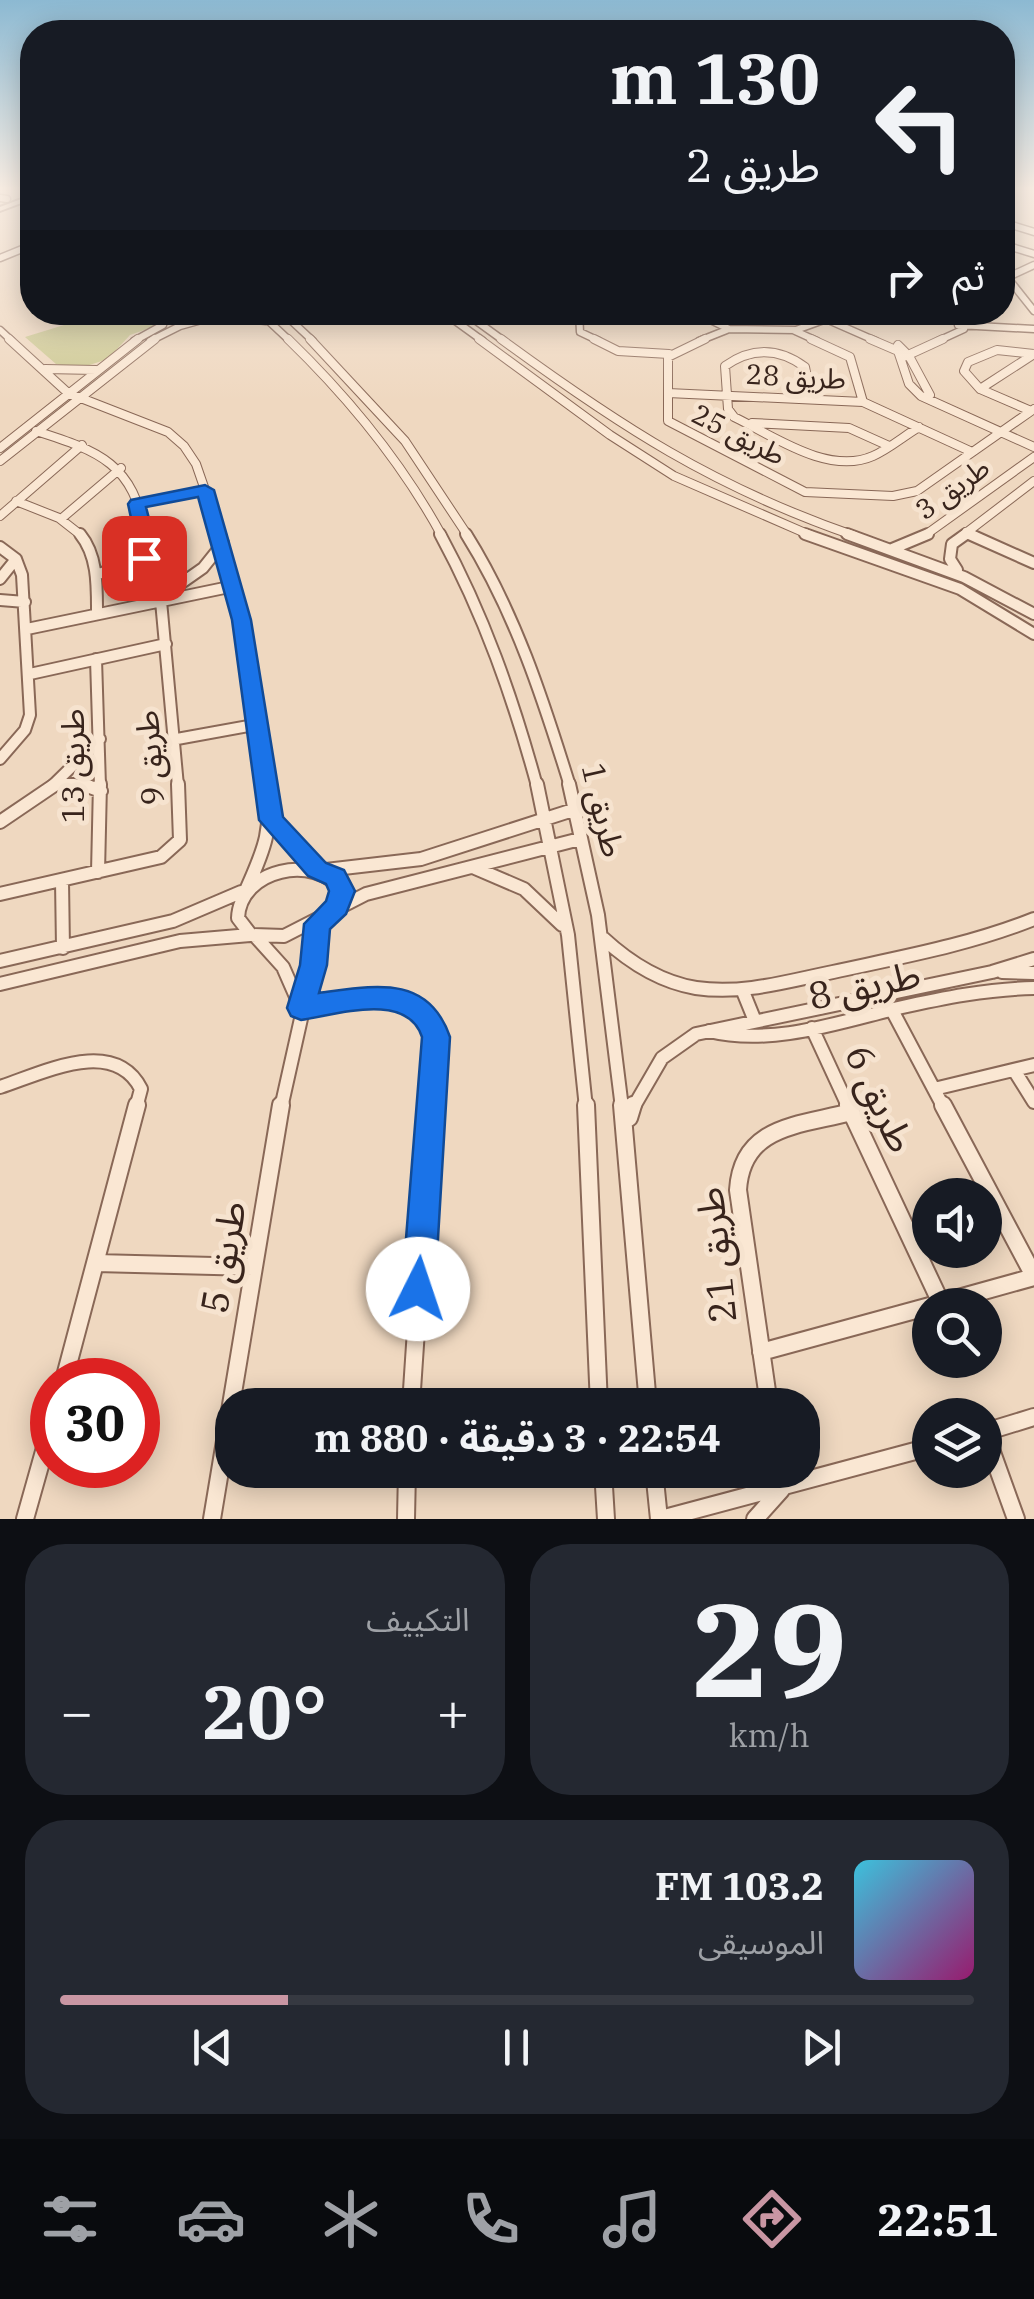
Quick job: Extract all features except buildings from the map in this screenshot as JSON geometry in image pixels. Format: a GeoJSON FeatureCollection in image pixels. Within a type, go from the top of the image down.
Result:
{"type":"FeatureCollection","features":[{"type":"Feature","properties":{"kind":"street"},"geometry":{"type":"LineString","coordinates":[[1015,289],[1034,311]]}},
{"type":"Feature","properties":{"kind":"street"},"geometry":{"type":"LineString","coordinates":[[0,461],[142,335],[175,325]]}},
{"type":"Feature","properties":{"kind":"street"},"geometry":{"type":"LineString","coordinates":[[0,448],[154,338],[185,325]]}},
{"type":"Feature","properties":{"kind":"street","name":"طريق 1"},"geometry":{"type":"LineString","coordinates":[[273,325],[354,406],[400,466],[442,534],[502,665],[527,742],[564,928],[584,1085],[599,1388]]}},
{"type":"Feature","properties":{"kind":"street","name":"طريق 1"},"geometry":{"type":"LineString","coordinates":[[302,325],[326,347],[420,461],[483,564],[527,658],[555,738],[603,938],[626,1127],[647,1388]]}},
{"type":"Feature","properties":{"kind":"street"},"geometry":{"type":"LineString","coordinates":[[461,325],[634,452],[690,484],[758,516],[960,588],[1034,634]]}},
{"type":"Feature","properties":{"kind":"street"},"geometry":{"type":"LineString","coordinates":[[482,325],[642,438],[700,473],[772,506],[957,570],[1034,614]]}},
{"type":"Feature","properties":{"kind":"street"},"geometry":{"type":"LineString","coordinates":[[579,325],[580,332],[609,348],[669,354],[729,329],[793,330],[805,325]]}},
{"type":"Feature","properties":{"kind":"street"},"geometry":{"type":"LineString","coordinates":[[721,325],[729,329]]}},
{"type":"Feature","properties":{"kind":"street"},"geometry":{"type":"LineString","coordinates":[[844,325],[904,354]]}},
{"type":"Feature","properties":{"kind":"street"},"geometry":{"type":"LineString","coordinates":[[904,354],[956,325],[1034,330]]}},
{"type":"Feature","properties":{"kind":"street"},"geometry":{"type":"LineString","coordinates":[[904,354],[966,326]]}},
{"type":"Feature","properties":{"kind":"street"},"geometry":{"type":"LineString","coordinates":[[0,330],[73,396],[168,432],[188,451],[205,490],[234,586],[259,724],[271,820],[260,860],[236,912],[238,921],[283,967],[301,1008],[386,996],[421,1010],[436,1037],[412,1388]]}},
{"type":"Feature","properties":{"kind":"street"},"geometry":{"type":"LineString","coordinates":[[793,330],[850,357],[863,402]]}},
{"type":"Feature","properties":{"kind":"street"},"geometry":{"type":"LineString","coordinates":[[0,347],[12,341]]}},
{"type":"Feature","properties":{"kind":"street"},"geometry":{"type":"LineString","coordinates":[[811,400],[803,364],[766,350],[726,364],[730,412],[744,423],[829,460],[867,459],[919,427]]}},
{"type":"Feature","properties":{"kind":"street"},"geometry":{"type":"LineString","coordinates":[[1033,410],[980,388],[964,371],[968,362],[998,350],[1034,354]]}},
{"type":"Feature","properties":{"kind":"street","name":"طريق 25"},"geometry":{"type":"LineString","coordinates":[[669,354],[668,417],[674,427],[811,493],[907,495],[1002,430]]}},
{"type":"Feature","properties":{"kind":"street"},"geometry":{"type":"LineString","coordinates":[[904,354],[910,384],[921,396],[1034,444]]}},
{"type":"Feature","properties":{"kind":"street"},"geometry":{"type":"LineString","coordinates":[[980,388],[1034,354]]}},
{"type":"Feature","properties":{"kind":"street"},"geometry":{"type":"LineString","coordinates":[[44,369],[100,369]]}},
{"type":"Feature","properties":{"kind":"street","name":"طريق 28"},"geometry":{"type":"LineString","coordinates":[[668,393],[863,402],[972,452]]}},
{"type":"Feature","properties":{"kind":"street"},"geometry":{"type":"LineString","coordinates":[[1002,430],[1033,410]]}},
{"type":"Feature","properties":{"kind":"street"},"geometry":{"type":"LineString","coordinates":[[744,423],[844,428],[888,446]]}},
{"type":"Feature","properties":{"kind":"street"},"geometry":{"type":"LineString","coordinates":[[36,431],[101,453],[121,468],[137,504],[147,552],[137,563],[98,574]]}},
{"type":"Feature","properties":{"kind":"street"},"geometry":{"type":"LineString","coordinates":[[0,516],[82,445]]}},
{"type":"Feature","properties":{"kind":"street","name":"طريق 3"},"geometry":{"type":"LineString","coordinates":[[892,549],[926,536],[1034,457]]}},
{"type":"Feature","properties":{"kind":"street"},"geometry":{"type":"LineString","coordinates":[[61,519],[121,468]]}},
{"type":"Feature","properties":{"kind":"street","name":"طريق 3"},"geometry":{"type":"LineString","coordinates":[[957,570],[950,548],[1034,480]]}},
{"type":"Feature","properties":{"kind":"street"},"geometry":{"type":"LineString","coordinates":[[137,504],[205,490]]}},
{"type":"Feature","properties":{"kind":"street"},"geometry":{"type":"LineString","coordinates":[[16,502],[61,519],[88,543],[98,574],[98,614]]}},
{"type":"Feature","properties":{"kind":"street"},"geometry":{"type":"LineString","coordinates":[[758,516],[772,506]]}},
{"type":"Feature","properties":{"kind":"street"},"geometry":{"type":"LineString","coordinates":[[966,532],[1034,564]]}},
{"type":"Feature","properties":{"kind":"street"},"geometry":{"type":"LineString","coordinates":[[158,601],[189,580],[223,543]]}},
{"type":"Feature","properties":{"kind":"street"},"geometry":{"type":"LineString","coordinates":[[0,547],[16,560],[22,575],[30,674],[30,715],[25,730],[0,758]]}},
{"type":"Feature","properties":{"kind":"street"},"geometry":{"type":"LineString","coordinates":[[0,579],[16,560]]}},
{"type":"Feature","properties":{"kind":"street"},"geometry":{"type":"LineString","coordinates":[[27,629],[234,586]]}},
{"type":"Feature","properties":{"kind":"street"},"geometry":{"type":"LineString","coordinates":[[0,600],[25,602]]}},
{"type":"Feature","properties":{"kind":"street","name":"طريق 9"},"geometry":{"type":"LineString","coordinates":[[0,894],[160,857],[180,840],[177,739],[158,601]]}},
{"type":"Feature","properties":{"kind":"street"},"geometry":{"type":"LineString","coordinates":[[30,674],[166,644]]}},
{"type":"Feature","properties":{"kind":"street","name":"طريق 13"},"geometry":{"type":"LineString","coordinates":[[96,660],[101,738],[98,872]]}},
{"type":"Feature","properties":{"kind":"street"},"geometry":{"type":"LineString","coordinates":[[177,739],[259,724]]}},
{"type":"Feature","properties":{"kind":"street"},"geometry":{"type":"LineString","coordinates":[[0,822],[58,782],[101,738]]}},
{"type":"Feature","properties":{"kind":"street"},"geometry":{"type":"LineString","coordinates":[[58,782],[78,782],[101,792]]}},
{"type":"Feature","properties":{"kind":"street"},"geometry":{"type":"LineString","coordinates":[[0,961],[186,917],[280,872],[366,868],[418,860],[479,844],[573,810]]}},
{"type":"Feature","properties":{"kind":"street"},"geometry":{"type":"LineString","coordinates":[[0,984],[180,941],[287,936],[318,924],[337,906],[340,884],[319,870],[271,820]]}},
{"type":"Feature","properties":{"kind":"street"},"geometry":{"type":"LineString","coordinates":[[337,906],[366,894],[580,840]]}},
{"type":"Feature","properties":{"kind":"street"},"geometry":{"type":"LineString","coordinates":[[470,867],[524,889],[564,928]]}},
{"type":"Feature","properties":{"kind":"street"},"geometry":{"type":"LineString","coordinates":[[62,881],[63,948]]}},
{"type":"Feature","properties":{"kind":"street"},"geometry":{"type":"LineString","coordinates":[[603,938],[645,971],[671,982],[699,989],[742,989],[974,942],[1034,919]]}},
{"type":"Feature","properties":{"kind":"street","name":"طريق 5"},"geometry":{"type":"LineString","coordinates":[[212,1519],[253,1267],[301,1008],[314,965],[318,924]]}},
{"type":"Feature","properties":{"kind":"street"},"geometry":{"type":"LineString","coordinates":[[626,1127],[650,1072],[662,1057],[683,1041],[707,1031],[992,972],[1034,959]]}},
{"type":"Feature","properties":{"kind":"street"},"geometry":{"type":"LineString","coordinates":[[992,972],[1034,973]]}},
{"type":"Feature","properties":{"kind":"street","name":"طريق 8"},"geometry":{"type":"LineString","coordinates":[[707,1031],[761,1038],[988,992],[1034,988]]}},
{"type":"Feature","properties":{"kind":"street"},"geometry":{"type":"LineString","coordinates":[[742,989],[755,1021]]}},
{"type":"Feature","properties":{"kind":"street"},"geometry":{"type":"LineString","coordinates":[[893,1012],[1034,1277],[995,1288]]}},
{"type":"Feature","properties":{"kind":"street","name":"طريق 6"},"geometry":{"type":"LineString","coordinates":[[812,1028],[928,1288]]}},
{"type":"Feature","properties":{"kind":"street"},"geometry":{"type":"LineString","coordinates":[[0,1086],[102,1059],[117,1060],[138,1076],[138,1107],[70,1358]]}},
{"type":"Feature","properties":{"kind":"street"},"geometry":{"type":"LineString","coordinates":[[934,1089],[1034,1066]]}},
{"type":"Feature","properties":{"kind":"street"},"geometry":{"type":"LineString","coordinates":[[1014,1070],[1034,1102]]}},
{"type":"Feature","properties":{"kind":"street","name":"طريق 21"},"geometry":{"type":"LineString","coordinates":[[767,1388],[738,1190],[742,1160],[766,1135],[851,1112]]}},
{"type":"Feature","properties":{"kind":"street"},"geometry":{"type":"LineString","coordinates":[[96,1263],[253,1267]]}},
{"type":"Feature","properties":{"kind":"street"},"geometry":{"type":"LineString","coordinates":[[762,1352],[912,1311]]}},
{"type":"Feature","properties":{"kind":"street"},"geometry":{"type":"LineString","coordinates":[[1002,1427],[1034,1417]]}},
{"type":"Feature","properties":{"kind":"street"},"geometry":{"type":"LineString","coordinates":[[820,1471],[912,1452]]}},
{"type":"Feature","properties":{"kind":"street"},"geometry":{"type":"LineString","coordinates":[[1002,1480],[1016,1519]]}},
{"type":"Feature","properties":{"kind":"street"},"geometry":{"type":"LineString","coordinates":[[25,1519],[34,1488]]}},
{"type":"Feature","properties":{"kind":"street"},"geometry":{"type":"LineString","coordinates":[[406,1519],[407,1488]]}},
{"type":"Feature","properties":{"kind":"street"},"geometry":{"type":"LineString","coordinates":[[603,1488],[606,1519]]}},
{"type":"Feature","properties":{"kind":"street"},"geometry":{"type":"LineString","coordinates":[[656,1488],[660,1519],[755,1488]]}},
{"type":"Feature","properties":{"kind":"street"},"geometry":{"type":"LineString","coordinates":[[755,1519],[774,1488]]}},
{"type":"Feature","properties":{"kind":"shaded area"},"geometry":{"type":"Polygon","coordinates":[[[64,325],[159,325],[130,335],[108,359],[80,368],[56,364],[25,337],[64,325]]]}},
{"type":"Feature","properties":{"kind":"route"},"geometry":{"type":"LineString","coordinates":[[144,558],[147,552],[137,504],[205,490],[242,620],[271,820],[317,870],[336,877],[342,891],[332,913],[318,924],[314,965],[301,1008],[386,996],[421,1010],[431,1022],[436,1037],[418,1289]]}}]}
